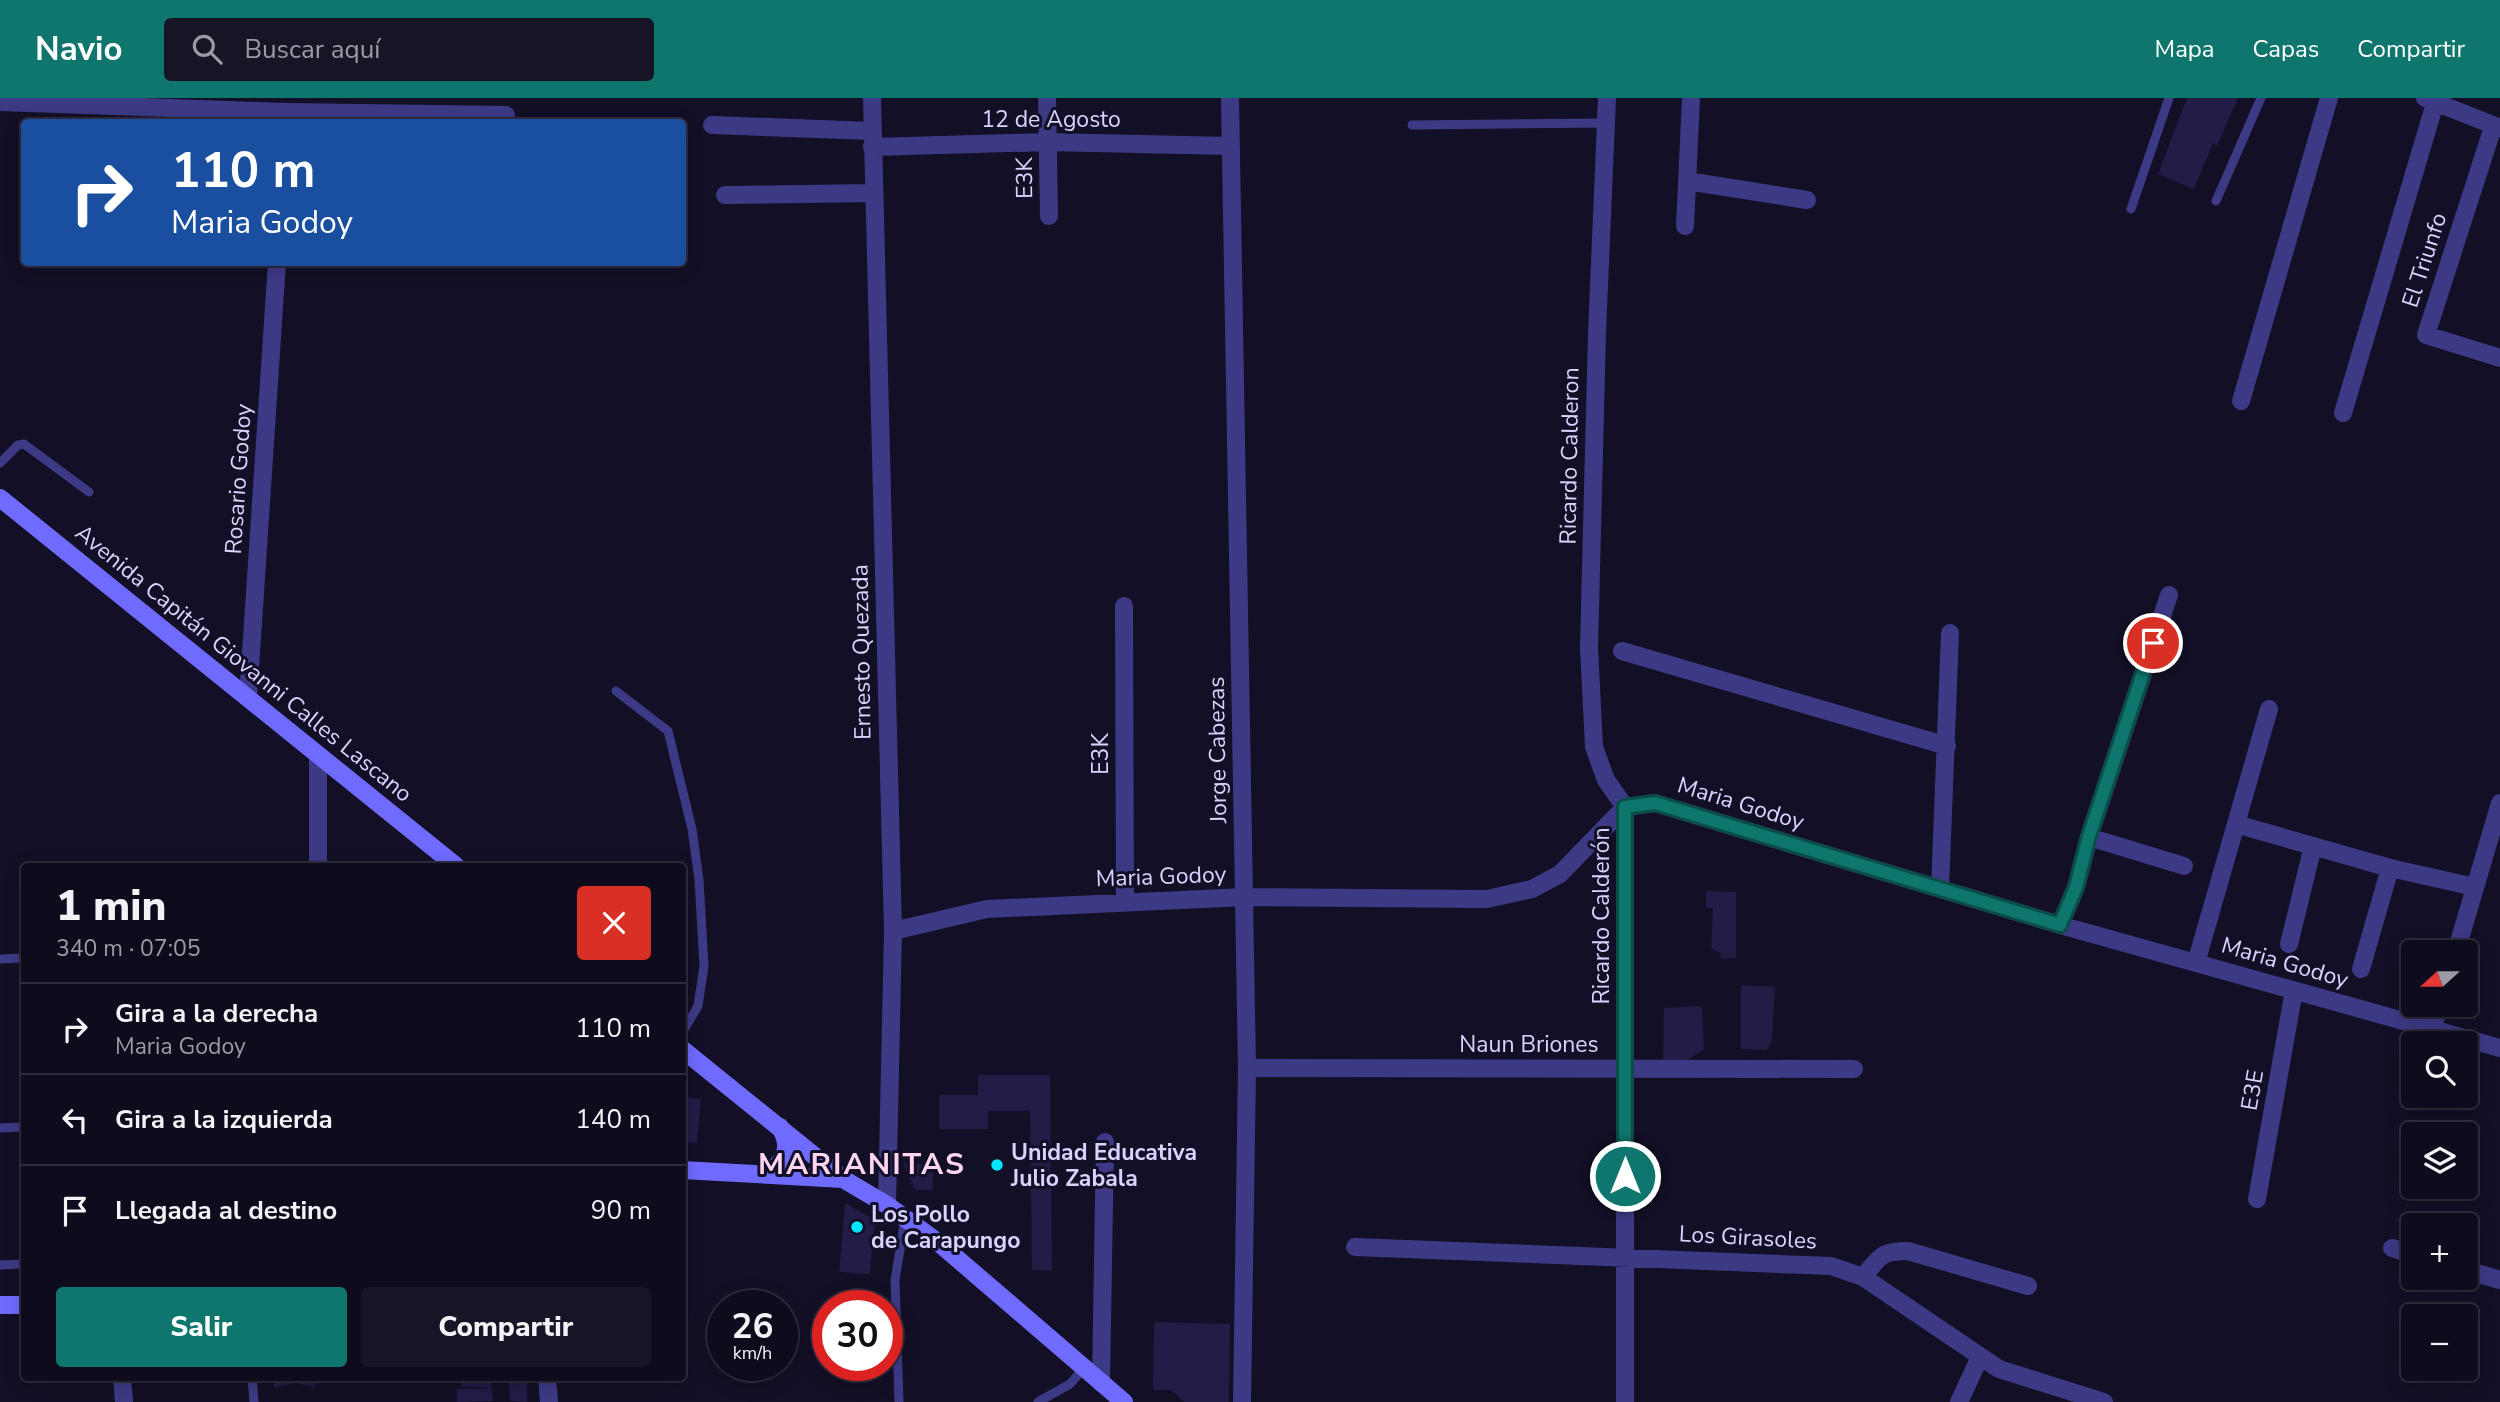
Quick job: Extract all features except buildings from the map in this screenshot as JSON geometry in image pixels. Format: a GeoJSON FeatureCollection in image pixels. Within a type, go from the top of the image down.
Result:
{"type":"FeatureCollection","features":[{"type":"Feature","properties":{"kind":"street","name":"Ernesto Quezada"},"geometry":{"type":"LineString","coordinates":[[872,98],[892,930],[887,1205]]}},
{"type":"Feature","properties":{"kind":"street","name":"E3K"},"geometry":{"type":"LineString","coordinates":[[1047,98],[1049,216]]}},
{"type":"Feature","properties":{"kind":"street","name":"Jorge Cabezas"},"geometry":{"type":"LineString","coordinates":[[1230,98],[1247,1068],[1242,1402]]}},
{"type":"Feature","properties":{"kind":"street","name":"Ricardo Calderon"},"geometry":{"type":"LineString","coordinates":[[1607,98],[1597,333],[1589,649],[1594,747],[1606,780],[1625,807]]}},
{"type":"Feature","properties":{"kind":"street"},"geometry":{"type":"LineString","coordinates":[[1685,226],[1691,98]]}},
{"type":"Feature","properties":{"kind":"street"},"geometry":{"type":"LineString","coordinates":[[2241,401],[2329,98]]}},
{"type":"Feature","properties":{"kind":"street"},"geometry":{"type":"LineString","coordinates":[[2343,413],[2430,100],[2497,128]]}},
{"type":"Feature","properties":{"kind":"street"},"geometry":{"type":"LineString","coordinates":[[0,102],[506,115]]}},
{"type":"Feature","properties":{"kind":"street","name":"12 de Agosto"},"geometry":{"type":"LineString","coordinates":[[712,125],[872,139],[1230,146]]}},
{"type":"Feature","properties":{"kind":"street","name":"El Triunfo"},"geometry":{"type":"LineString","coordinates":[[2497,128],[2426,335],[2500,358]]}},
{"type":"Feature","properties":{"kind":"street"},"geometry":{"type":"LineString","coordinates":[[1687,181],[1807,200]]}},
{"type":"Feature","properties":{"kind":"street"},"geometry":{"type":"LineString","coordinates":[[725,195],[874,193]]}},
{"type":"Feature","properties":{"kind":"street","name":"Rosario Godoy"},"geometry":{"type":"LineString","coordinates":[[248,698],[277,266]]}},
{"type":"Feature","properties":{"kind":"street","name":"Avenida Capitán Giovanni Calles Lascano"},"geometry":{"type":"LineString","coordinates":[[0,498],[452,863]]}},
{"type":"Feature","properties":{"kind":"street"},"geometry":{"type":"LineString","coordinates":[[2060,925],[2076,887],[2089,836],[2169,595]]}},
{"type":"Feature","properties":{"kind":"street","name":"E3K"},"geometry":{"type":"LineString","coordinates":[[1124,606],[1125,902]]}},
{"type":"Feature","properties":{"kind":"street"},"geometry":{"type":"LineString","coordinates":[[1940,889],[1950,633]]}},
{"type":"Feature","properties":{"kind":"street"},"geometry":{"type":"LineString","coordinates":[[1622,651],[1947,746]]}},
{"type":"Feature","properties":{"kind":"street"},"geometry":{"type":"LineString","coordinates":[[2196,963],[2269,709]]}},
{"type":"Feature","properties":{"kind":"street"},"geometry":{"type":"LineString","coordinates":[[318,755],[318,863]]}},
{"type":"Feature","properties":{"kind":"street","name":"Maria Godoy"},"geometry":{"type":"LineString","coordinates":[[892,930],[987,909],[1245,897],[1487,899],[1532,889],[1560,874],[1625,807],[1655,803],[2060,925],[2500,1048]]}},
{"type":"Feature","properties":{"kind":"street"},"geometry":{"type":"LineString","coordinates":[[2460,940],[2500,803]]}},
{"type":"Feature","properties":{"kind":"street","name":"Ricardo Calderón"},"geometry":{"type":"LineString","coordinates":[[1625,807],[1625,1402]]}},
{"type":"Feature","properties":{"kind":"street"},"geometry":{"type":"LineString","coordinates":[[2236,824],[2390,867],[2475,887]]}},
{"type":"Feature","properties":{"kind":"street"},"geometry":{"type":"LineString","coordinates":[[2089,836],[2184,866]]}},
{"type":"Feature","properties":{"kind":"street"},"geometry":{"type":"LineString","coordinates":[[2289,944],[2313,846]]}},
{"type":"Feature","properties":{"kind":"street"},"geometry":{"type":"LineString","coordinates":[[2361,969],[2390,867]]}},
{"type":"Feature","properties":{"kind":"street","name":"E3E"},"geometry":{"type":"LineString","coordinates":[[2257,1199],[2294,990]]}},
{"type":"Feature","properties":{"kind":"street"},"geometry":{"type":"LineString","coordinates":[[2432,1029],[2436,1017]]}},
{"type":"Feature","properties":{"kind":"street"},"geometry":{"type":"LineString","coordinates":[[686,1052],[843,1179],[887,1205],[939,1243],[1124,1402]]}},
{"type":"Feature","properties":{"kind":"street","name":"Naun Briones"},"geometry":{"type":"LineString","coordinates":[[1247,1068],[1854,1069]]}},
{"type":"Feature","properties":{"kind":"street"},"geometry":{"type":"LineString","coordinates":[[767,1174],[779,1165],[786,1153],[786,1139],[779,1127]]}},
{"type":"Feature","properties":{"kind":"street"},"geometry":{"type":"LineString","coordinates":[[1101,1382],[1105,1142]]}},
{"type":"Feature","properties":{"kind":"street"},"geometry":{"type":"LineString","coordinates":[[686,1170],[843,1179]]}},
{"type":"Feature","properties":{"kind":"street","name":"Los Girasoles"},"geometry":{"type":"LineString","coordinates":[[1355,1247],[1831,1266],[1863,1277],[1999,1369],[2067,1397],[2104,1402]]}},
{"type":"Feature","properties":{"kind":"street"},"geometry":{"type":"LineString","coordinates":[[2392,1248],[2401,1251]]}},
{"type":"Feature","properties":{"kind":"street"},"geometry":{"type":"LineString","coordinates":[[1863,1277],[1888,1251],[1908,1251],[2028,1286]]}},
{"type":"Feature","properties":{"kind":"street"},"geometry":{"type":"LineString","coordinates":[[2478,1274],[2500,1280]]}},
{"type":"Feature","properties":{"kind":"street"},"geometry":{"type":"LineString","coordinates":[[0,1305],[21,1305]]}},
{"type":"Feature","properties":{"kind":"street"},"geometry":{"type":"LineString","coordinates":[[1959,1402],[1980,1357]]}},
{"type":"Feature","properties":{"kind":"street"},"geometry":{"type":"LineString","coordinates":[[122,1381],[124,1402]]}},
{"type":"Feature","properties":{"kind":"street"},"geometry":{"type":"LineString","coordinates":[[548,1381],[549,1402]]}},
{"type":"Feature","properties":{"kind":"lane"},"geometry":{"type":"LineString","coordinates":[[2131,209],[2169,98]]}},
{"type":"Feature","properties":{"kind":"lane"},"geometry":{"type":"LineString","coordinates":[[2216,201],[2262,98]]}},
{"type":"Feature","properties":{"kind":"lane"},"geometry":{"type":"LineString","coordinates":[[1412,125],[1606,123]]}},
{"type":"Feature","properties":{"kind":"lane"},"geometry":{"type":"LineString","coordinates":[[0,463],[23,443],[89,492]]}},
{"type":"Feature","properties":{"kind":"lane"},"geometry":{"type":"LineString","coordinates":[[616,691],[668,731],[692,829],[699,880],[704,966],[698,1006],[686,1026]]}},
{"type":"Feature","properties":{"kind":"lane"},"geometry":{"type":"LineString","coordinates":[[0,959],[21,958]]}},
{"type":"Feature","properties":{"kind":"lane"},"geometry":{"type":"LineString","coordinates":[[0,1128],[21,1127]]}},
{"type":"Feature","properties":{"kind":"lane"},"geometry":{"type":"LineString","coordinates":[[899,1402],[895,1280],[905,1217]]}},
{"type":"Feature","properties":{"kind":"lane"},"geometry":{"type":"LineString","coordinates":[[0,1265],[21,1264]]}},
{"type":"Feature","properties":{"kind":"lane"},"geometry":{"type":"LineString","coordinates":[[1038,1402],[1070,1384],[1084,1368]]}},
{"type":"Feature","properties":{"kind":"lane"},"geometry":{"type":"LineString","coordinates":[[252,1381],[254,1402]]}},
{"type":"Feature","properties":{"kind":"place","name":"Unidad Educativa Julio Zabala"},"geometry":{"type":"Point","coordinates":[997,1165]}},
{"type":"Feature","properties":{"kind":"place","name":"Los Pollo de Carapungo"},"geometry":{"type":"Point","coordinates":[857,1227]}},
{"type":"Feature","properties":{"kind":"district","name":"MARIANITAS"},"geometry":{"type":"Point","coordinates":[862,1164]}},
{"type":"Feature","properties":{"kind":"route"},"geometry":{"type":"LineString","coordinates":[[1625,1176],[1625,807],[1655,803],[2060,925],[2076,887],[2089,836],[2153,643]]}}]}
